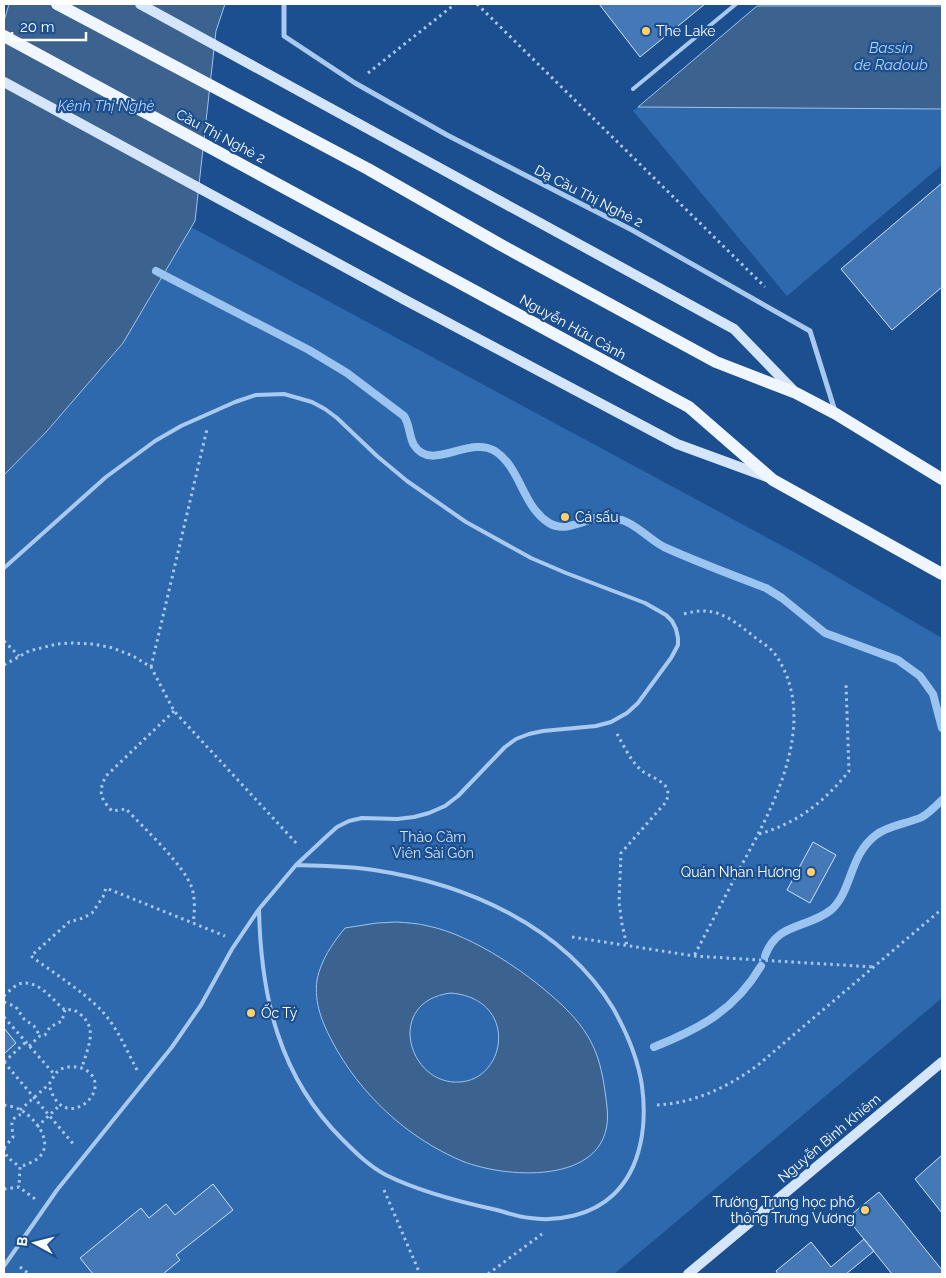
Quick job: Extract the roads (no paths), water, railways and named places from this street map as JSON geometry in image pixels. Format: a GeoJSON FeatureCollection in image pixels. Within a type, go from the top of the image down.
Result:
{"type":"FeatureCollection","features":[{"type":"Feature","properties":{"kind":"main road"},"geometry":{"type":"LineString","coordinates":[[58,4],[368,169],[535,264],[716,362],[796,393],[836,414],[942,479]]}},
{"type":"Feature","properties":{"kind":"main road"},"geometry":{"type":"LineString","coordinates":[[140,4],[734,329],[796,393]]}},
{"type":"Feature","properties":{"kind":"main road","name":"Cầu Thị Nghè 2"},"geometry":{"type":"LineString","coordinates":[[4,36],[345,221]]}},
{"type":"Feature","properties":{"kind":"main road","name":"Nguyễn Hữu Cảnh"},"geometry":{"type":"LineString","coordinates":[[4,82],[677,444],[773,480],[942,574]]}},
{"type":"Feature","properties":{"kind":"main road","name":"Nguyễn Hữu Cảnh"},"geometry":{"type":"LineString","coordinates":[[345,221],[689,407],[773,480]]}},
{"type":"Feature","properties":{"kind":"main road","name":"Nguyễn Bỉnh Khiêm"},"geometry":{"type":"LineString","coordinates":[[688,1274],[942,1062]]}},
{"type":"Feature","properties":{"kind":"street","name":"Dạ Cầu Thị Nghè 2"},"geometry":{"type":"LineString","coordinates":[[284,4],[284,36],[355,83],[447,135],[632,230],[810,331],[836,414]]}},
{"type":"Feature","properties":{"kind":"lane"},"geometry":{"type":"LineString","coordinates":[[633,89],[736,4]]}},
{"type":"Feature","properties":{"kind":"lane"},"geometry":{"type":"LineString","coordinates":[[4,568],[106,476],[130,458],[181,426],[256,395],[291,395],[312,402],[337,418],[376,456],[407,481],[466,522],[531,558],[644,603],[666,615],[672,621],[678,638],[678,645],[672,658],[638,703],[627,713],[611,722],[596,726],[529,734],[516,739],[505,747],[458,796],[444,806],[414,817],[397,819],[362,818],[349,821],[337,827],[296,865],[259,909],[201,1005],[144,1083],[84,1156],[4,1266]]}},
{"type":"Feature","properties":{"kind":"lane"},"geometry":{"type":"LineString","coordinates":[[259,909],[260,947],[265,984],[278,1036],[292,1071],[309,1100],[335,1132],[364,1160],[386,1175],[415,1186],[467,1203],[532,1219],[564,1217],[583,1213],[600,1206],[613,1195],[633,1167],[639,1149],[644,1106],[640,1075],[635,1056],[619,1019],[596,984],[582,968],[542,933],[519,918],[448,888],[375,870],[296,865]]}},
{"type":"Feature","properties":{"kind":"water","name":"Kênh Thị Nghè"},"geometry":{"type":"Polygon","coordinates":[[[9,4],[225,4],[216,31],[195,221],[123,343],[47,431],[4,475],[4,21],[9,4]]]}},
{"type":"Feature","properties":{"kind":"water","name":"Bassin de Radoub"},"geometry":{"type":"Polygon","coordinates":[[[757,6],[942,6],[942,109],[638,107],[757,6]]]}},
{"type":"Feature","properties":{"kind":"water"},"geometry":{"type":"Polygon","coordinates":[[[377,923],[420,924],[464,938],[500,958],[535,982],[575,1018],[596,1052],[603,1077],[607,1107],[605,1132],[595,1151],[578,1163],[556,1170],[531,1173],[506,1172],[482,1167],[462,1161],[422,1140],[386,1112],[370,1096],[343,1060],[328,1034],[320,1012],[316,988],[324,959],[345,928],[377,923]],[[451,993],[430,999],[417,1011],[411,1026],[411,1042],[417,1058],[427,1071],[442,1080],[460,1082],[476,1078],[488,1068],[496,1054],[499,1039],[496,1023],[488,1009],[473,998],[451,993]]]}},
{"type":"Feature","properties":{"kind":"waterway"},"geometry":{"type":"LineString","coordinates":[[156,271],[309,350],[347,373],[404,416],[412,442],[421,453],[430,456],[440,455],[474,447],[485,447],[495,451],[511,467],[533,507],[549,523],[561,527],[600,517],[622,520],[638,528],[664,547],[766,588],[782,598],[825,633],[898,660],[920,676],[933,694],[942,728]]}},
{"type":"Feature","properties":{"kind":"waterway"},"geometry":{"type":"LineString","coordinates":[[765,956],[770,945],[777,937],[831,910],[843,894],[855,863],[867,843],[876,835],[887,829],[922,817],[942,800]]}},
{"type":"Feature","properties":{"kind":"waterway"},"geometry":{"type":"LineString","coordinates":[[654,1047],[687,1033],[715,1016],[740,995],[761,966]]}},
{"type":"Feature","properties":{"kind":"place","name":"The Lake"},"geometry":{"type":"Point","coordinates":[646,31]}},
{"type":"Feature","properties":{"kind":"place","name":"Cá sấu"},"geometry":{"type":"Point","coordinates":[565,517]}},
{"type":"Feature","properties":{"kind":"place","name":"Quán Nhan Hương"},"geometry":{"type":"Point","coordinates":[811,872]}},
{"type":"Feature","properties":{"kind":"place","name":"Ốc Tý"},"geometry":{"type":"Point","coordinates":[251,1013]}},
{"type":"Feature","properties":{"kind":"place","name":"Trường Trung học phổ thông Trưng Vương"},"geometry":{"type":"Point","coordinates":[865,1210]}},
{"type":"Feature","properties":{"kind":"park label","name":"Thảo Cầm Viên Sài Gòn"},"geometry":{"type":"Point","coordinates":[433,846]}}]}
